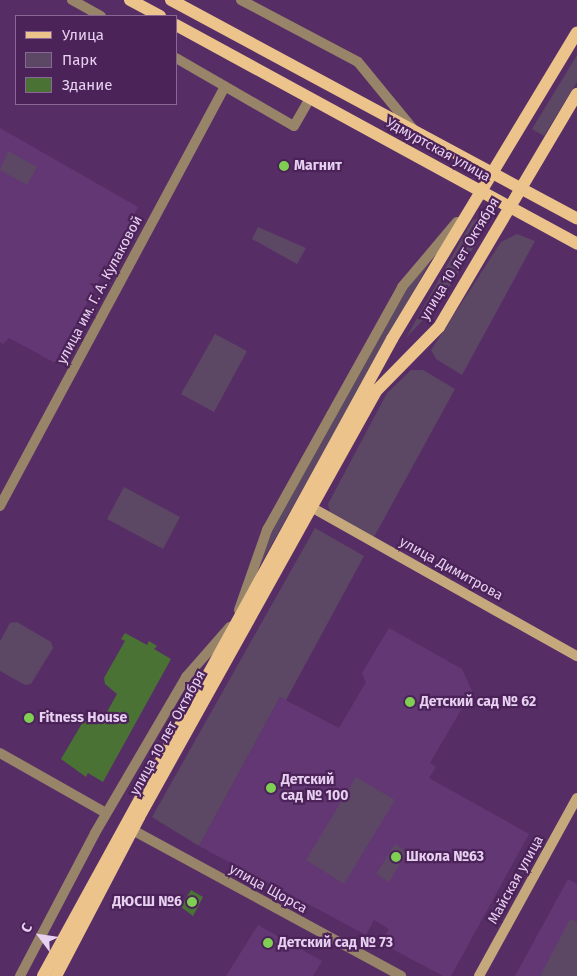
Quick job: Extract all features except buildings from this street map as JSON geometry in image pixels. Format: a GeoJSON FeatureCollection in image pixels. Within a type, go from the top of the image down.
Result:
{"type":"FeatureCollection","features":[{"type":"Feature","properties":{"kind":"main road"},"geometry":{"type":"LineString","coordinates":[[130,0],[158,15]]}},
{"type":"Feature","properties":{"kind":"main road","name":"Удмуртская улица"},"geometry":{"type":"LineString","coordinates":[[171,0],[577,219]]}},
{"type":"Feature","properties":{"kind":"main road","name":"Удмуртская улица"},"geometry":{"type":"LineString","coordinates":[[178,26],[577,244]]}},
{"type":"Feature","properties":{"kind":"main road","name":"улица 10 лет Октября"},"geometry":{"type":"LineString","coordinates":[[43,976],[128,827],[479,190],[577,32]]}},
{"type":"Feature","properties":{"kind":"main road","name":"улица 10 лет Октября"},"geometry":{"type":"LineString","coordinates":[[56,976],[128,827],[234,623],[377,390],[439,327],[577,94]]}},
{"type":"Feature","properties":{"kind":"street"},"geometry":{"type":"LineString","coordinates":[[72,0],[99,15]]}},
{"type":"Feature","properties":{"kind":"street","name":"Удмуртская улица"},"geometry":{"type":"LineString","coordinates":[[242,0],[358,62],[415,131]]}},
{"type":"Feature","properties":{"kind":"street"},"geometry":{"type":"LineString","coordinates":[[178,59],[294,126],[310,98]]}},
{"type":"Feature","properties":{"kind":"street","name":"улица им. Г. А. Кулаковой"},"geometry":{"type":"LineString","coordinates":[[0,506],[225,86]]}},
{"type":"Feature","properties":{"kind":"street","name":"улица 10 лет Октября"},"geometry":{"type":"LineString","coordinates":[[20,976],[106,813],[186,677],[234,623],[267,530],[397,295],[468,210]]}},
{"type":"Feature","properties":{"kind":"street","name":"улица Димитрова"},"geometry":{"type":"LineString","coordinates":[[307,504],[577,656]]}},
{"type":"Feature","properties":{"kind":"street"},"geometry":{"type":"LineString","coordinates":[[0,753],[106,813]]}},
{"type":"Feature","properties":{"kind":"street","name":"Майская улица"},"geometry":{"type":"LineString","coordinates":[[479,976],[577,798]]}},
{"type":"Feature","properties":{"kind":"street","name":"улица Щорса"},"geometry":{"type":"LineString","coordinates":[[128,827],[401,976]]}},
{"type":"Feature","properties":{"kind":"shaded area"},"geometry":{"type":"Polygon","coordinates":[[[0,128],[138,207],[55,363],[9,338],[3,344],[0,342],[0,128]]]}},
{"type":"Feature","properties":{"kind":"shaded area","name":"Школа №63"},"geometry":{"type":"Polygon","coordinates":[[[389,628],[462,669],[472,691],[430,763],[436,767],[429,778],[529,834],[451,976],[443,976],[381,943],[389,929],[374,920],[366,935],[199,846],[280,697],[339,728],[366,682],[362,673],[389,628]]]}},
{"type":"Feature","properties":{"kind":"shaded area"},"geometry":{"type":"Polygon","coordinates":[[[568,879],[577,884],[577,976],[515,976],[568,879]]]}},
{"type":"Feature","properties":{"kind":"shaded area","name":"Детский сад № 73"},"geometry":{"type":"Polygon","coordinates":[[[258,925],[322,961],[313,976],[226,976],[258,925]]]}},
{"type":"Feature","properties":{"kind":"green space"},"geometry":{"type":"Polygon","coordinates":[[[577,55],[577,82],[544,136],[532,129],[577,55]]]}},
{"type":"Feature","properties":{"kind":"green space"},"geometry":{"type":"Polygon","coordinates":[[[8,151],[37,167],[27,185],[0,170],[8,151]]]}},
{"type":"Feature","properties":{"kind":"green space"},"geometry":{"type":"Polygon","coordinates":[[[479,218],[486,227],[439,303],[406,338],[472,221],[479,218]]]}},
{"type":"Feature","properties":{"kind":"green space"},"geometry":{"type":"Polygon","coordinates":[[[258,227],[306,248],[297,264],[252,239],[258,227]]]}},
{"type":"Feature","properties":{"kind":"green space"},"geometry":{"type":"Polygon","coordinates":[[[517,234],[535,241],[462,375],[436,359],[431,350],[501,242],[517,234]]]}},
{"type":"Feature","properties":{"kind":"green space"},"geometry":{"type":"Polygon","coordinates":[[[430,262],[254,576],[273,529],[407,283],[430,262]]]}},
{"type":"Feature","properties":{"kind":"green space"},"geometry":{"type":"Polygon","coordinates":[[[215,334],[247,351],[214,412],[181,394],[215,334]]]}},
{"type":"Feature","properties":{"kind":"green space"},"geometry":{"type":"Polygon","coordinates":[[[411,370],[423,370],[455,389],[374,537],[330,513],[328,504],[387,393],[411,370]]]}},
{"type":"Feature","properties":{"kind":"green space"},"geometry":{"type":"Polygon","coordinates":[[[124,487],[180,517],[163,549],[107,519],[124,487]]]}},
{"type":"Feature","properties":{"kind":"green space"},"geometry":{"type":"Polygon","coordinates":[[[315,528],[364,556],[286,700],[280,697],[199,846],[152,817],[315,528]]]}},
{"type":"Feature","properties":{"kind":"green space"},"geometry":{"type":"Polygon","coordinates":[[[17,622],[51,642],[53,648],[31,684],[25,685],[0,671],[0,641],[10,623],[17,622]]]}},
{"type":"Feature","properties":{"kind":"green space"},"geometry":{"type":"Polygon","coordinates":[[[356,777],[395,800],[344,884],[306,860],[356,777]]]}},
{"type":"Feature","properties":{"kind":"green space"},"geometry":{"type":"Polygon","coordinates":[[[395,844],[407,852],[389,882],[376,874],[395,844]]]}},
{"type":"Feature","properties":{"kind":"green space"},"geometry":{"type":"Polygon","coordinates":[[[570,919],[577,922],[577,976],[540,976],[570,919]]]}},
{"type":"Feature","properties":{"kind":"place","name":"Магнит"},"geometry":{"type":"Point","coordinates":[284,166]}},
{"type":"Feature","properties":{"kind":"place","name":"Детский сад № 62"},"geometry":{"type":"Point","coordinates":[410,702]}},
{"type":"Feature","properties":{"kind":"place","name":"Fitness House"},"geometry":{"type":"Point","coordinates":[29,718]}},
{"type":"Feature","properties":{"kind":"place","name":"Детский сад № 100"},"geometry":{"type":"Point","coordinates":[271,788]}},
{"type":"Feature","properties":{"kind":"place","name":"Школа №63"},"geometry":{"type":"Point","coordinates":[396,857]}},
{"type":"Feature","properties":{"kind":"place","name":"ДЮСШ №6"},"geometry":{"type":"Point","coordinates":[192,902]}},
{"type":"Feature","properties":{"kind":"place","name":"Детский сад № 73"},"geometry":{"type":"Point","coordinates":[268,943]}}]}
